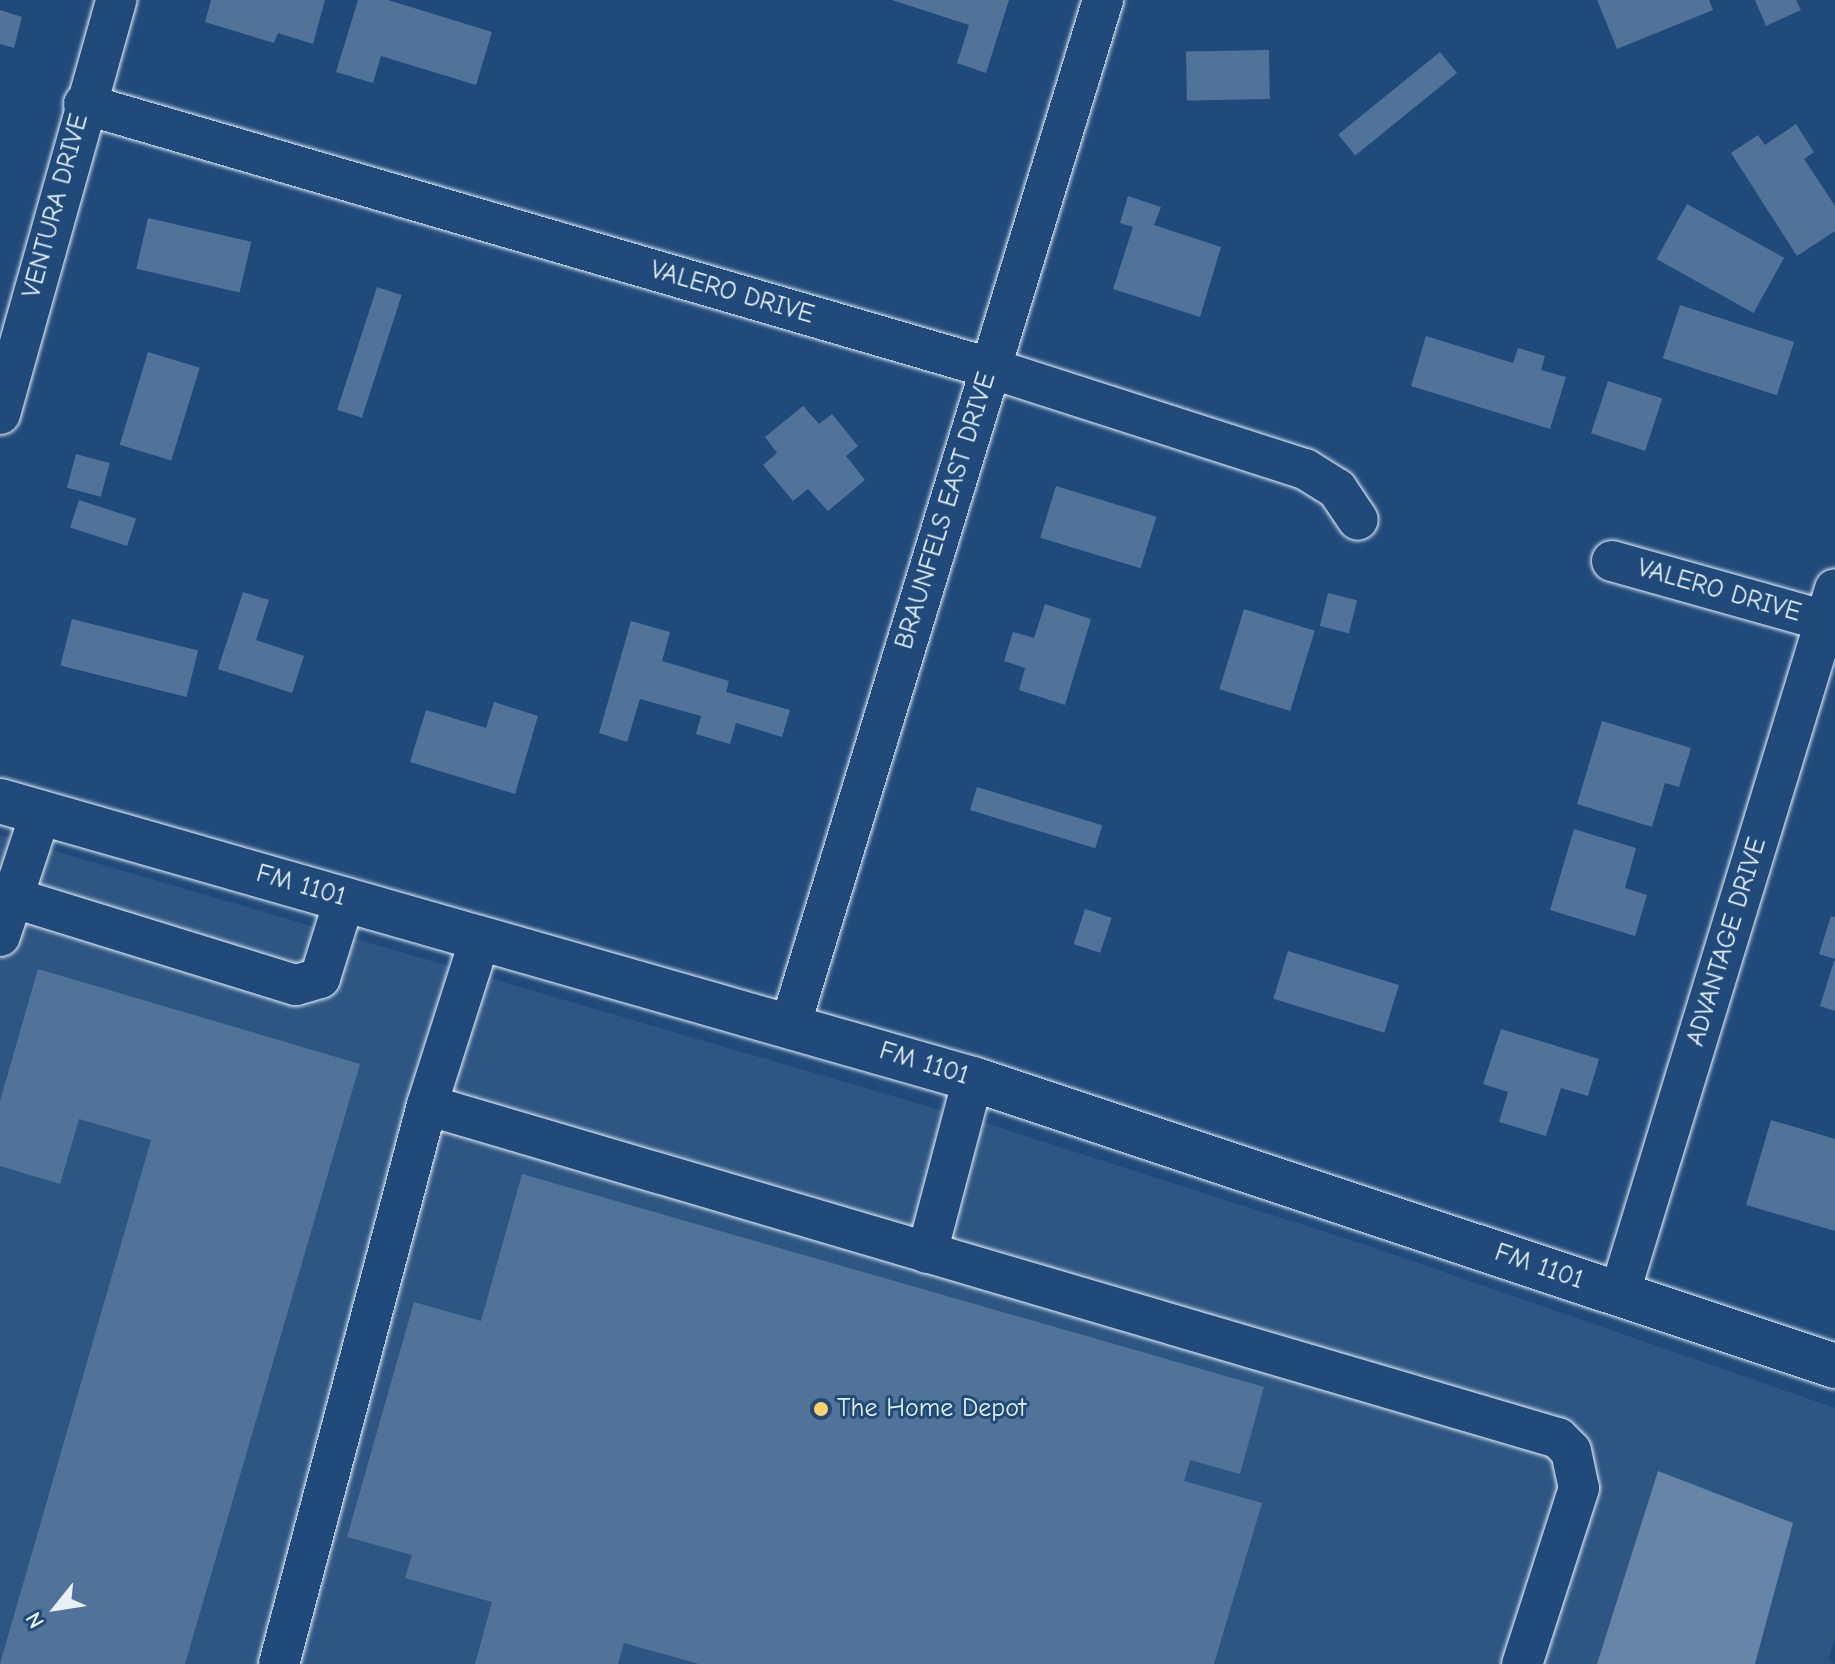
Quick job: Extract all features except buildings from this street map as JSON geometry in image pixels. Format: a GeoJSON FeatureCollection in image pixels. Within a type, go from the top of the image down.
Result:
{"type":"FeatureCollection","features":[{"type":"Feature","properties":{"kind":"main road","name":"FM 1101"},"geometry":{"type":"LineString","coordinates":[[20,806],[480,939],[791,1023],[973,1079],[1835,1366]]}},
{"type":"Feature","properties":{"kind":"street","name":"VENTURA DRIVE"},"geometry":{"type":"LineString","coordinates":[[0,414],[84,104],[116,0]]}},
{"type":"Feature","properties":{"kind":"street","name":"BRAUNFELS EAST DRIVE"},"geometry":{"type":"LineString","coordinates":[[791,1023],[1103,0]]}},
{"type":"Feature","properties":{"kind":"street","name":"VALERO DRIVE"},"geometry":{"type":"LineString","coordinates":[[84,104],[990,368],[1305,469],[1337,489],[1358,520]]}},
{"type":"Feature","properties":{"kind":"street","name":"VALERO DRIVE"},"geometry":{"type":"LineString","coordinates":[[1612,561],[1830,605]]}},
{"type":"Feature","properties":{"kind":"street","name":"ADVANTAGE DRIVE"},"geometry":{"type":"LineString","coordinates":[[1619,1295],[1830,605]]}},
{"type":"Feature","properties":{"kind":"street"},"geometry":{"type":"LineString","coordinates":[[0,936],[11,897],[20,806]]}},
{"type":"Feature","properties":{"kind":"street"},"geometry":{"type":"LineString","coordinates":[[11,897],[296,985],[320,978],[345,898]]}},
{"type":"Feature","properties":{"kind":"street"},"geometry":{"type":"LineString","coordinates":[[279,1664],[427,1105],[480,939]]}},
{"type":"Feature","properties":{"kind":"street"},"geometry":{"type":"LineString","coordinates":[[927,1253],[973,1079]]}},
{"type":"Feature","properties":{"kind":"street"},"geometry":{"type":"LineString","coordinates":[[427,1105],[1558,1438],[1571,1451],[1579,1488],[1522,1664]]}},
{"type":"Feature","properties":{"kind":"shaded area"},"geometry":{"type":"Polygon","coordinates":[[[0,835],[985,1123],[1372,1247],[1835,1408],[1835,1639],[1828,1659],[1835,1664],[0,1664],[0,835]]]}},
{"type":"Feature","properties":{"kind":"shaded area"},"geometry":{"type":"Polygon","coordinates":[[[1658,1471],[1793,1523],[1755,1664],[1597,1664],[1658,1471]]]}},
{"type":"Feature","properties":{"kind":"place","name":"The Home Depot"},"geometry":{"type":"Point","coordinates":[821,1409]}}]}
